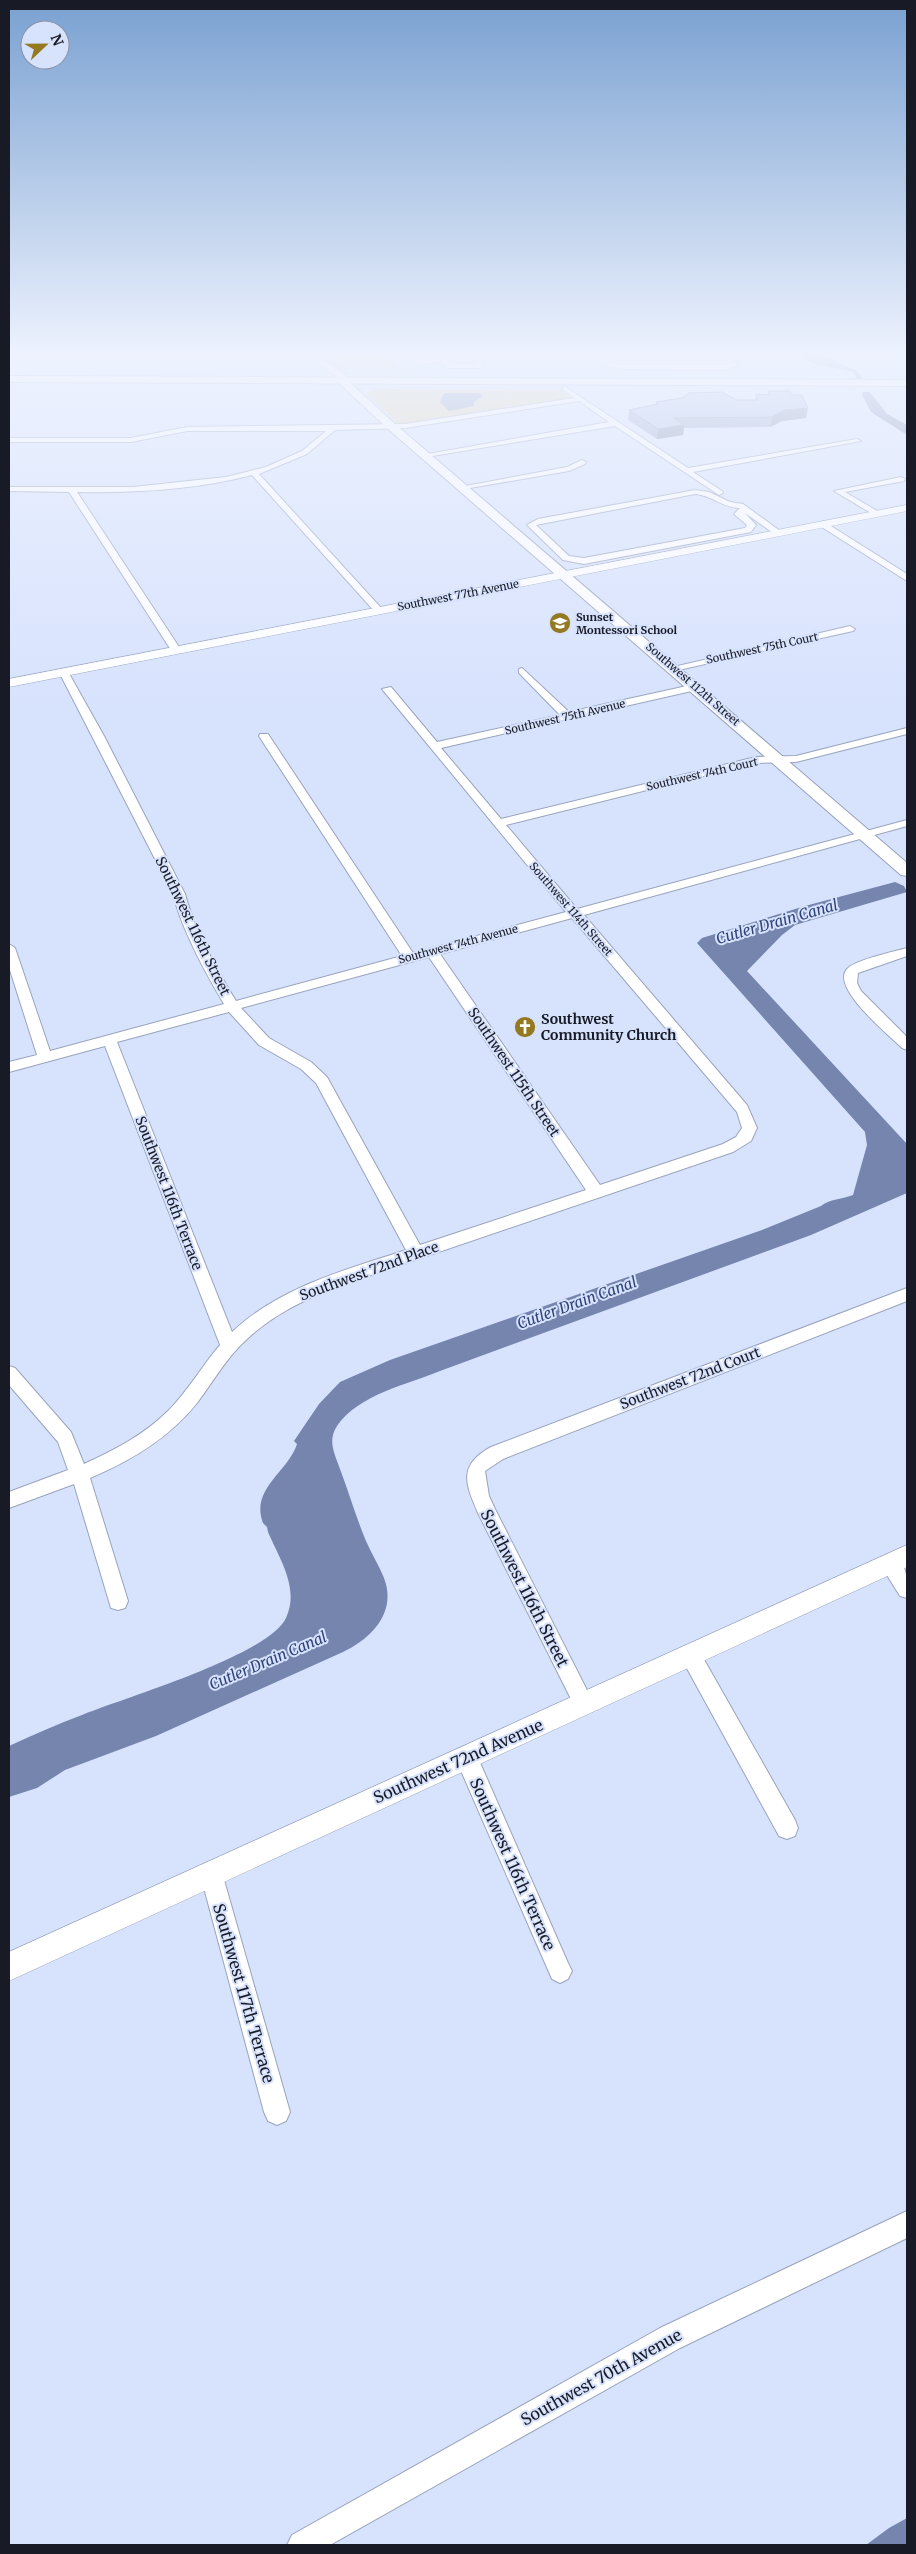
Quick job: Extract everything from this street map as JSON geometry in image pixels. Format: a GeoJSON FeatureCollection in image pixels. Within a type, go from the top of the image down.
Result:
{"type":"FeatureCollection","features":[{"type":"Feature","properties":{"kind":"main road","name":"Southwest 112th Street"},"geometry":{"type":"LineString","coordinates":[[442,469],[907,871]]}},
{"type":"Feature","properties":{"kind":"street"},"geometry":{"type":"LineString","coordinates":[[9,489],[168,488],[208,482],[260,469]]}},
{"type":"Feature","properties":{"kind":"street"},"geometry":{"type":"LineString","coordinates":[[464,488],[570,469]]}},
{"type":"Feature","properties":{"kind":"street"},"geometry":{"type":"LineString","coordinates":[[684,469],[726,497],[741,510],[779,533]]}},
{"type":"Feature","properties":{"kind":"street"},"geometry":{"type":"LineString","coordinates":[[687,471],[697,469]]}},
{"type":"Feature","properties":{"kind":"street"},"geometry":{"type":"LineString","coordinates":[[253,472],[379,611]]}},
{"type":"Feature","properties":{"kind":"street"},"geometry":{"type":"LineString","coordinates":[[876,514],[838,491],[901,479]]}},
{"type":"Feature","properties":{"kind":"street"},"geometry":{"type":"LineString","coordinates":[[71,489],[176,650]]}},
{"type":"Feature","properties":{"kind":"street"},"geometry":{"type":"LineString","coordinates":[[695,492],[704,492],[712,498],[724,505],[741,510],[751,529],[579,561],[566,558],[531,525],[538,521],[695,492]]}},
{"type":"Feature","properties":{"kind":"street"},"geometry":{"type":"LineString","coordinates":[[712,498],[726,497]]}},
{"type":"Feature","properties":{"kind":"street","name":"Southwest 77th Avenue"},"geometry":{"type":"LineString","coordinates":[[9,683],[907,508]]}},
{"type":"Feature","properties":{"kind":"street"},"geometry":{"type":"LineString","coordinates":[[823,524],[907,578]]}},
{"type":"Feature","properties":{"kind":"street","name":"Southwest 75th Court"},"geometry":{"type":"LineString","coordinates":[[674,668],[850,629]]}},
{"type":"Feature","properties":{"kind":"street"},"geometry":{"type":"LineString","coordinates":[[522,671],[567,716]]}},
{"type":"Feature","properties":{"kind":"street","name":"Southwest 116th Street"},"geometry":{"type":"LineString","coordinates":[[64,672],[99,736],[179,894],[182,906],[217,977],[234,1006],[257,1037],[307,1065],[322,1080],[416,1253]]}},
{"type":"Feature","properties":{"kind":"street","name":"Southwest 75th Avenue"},"geometry":{"type":"LineString","coordinates":[[434,746],[696,687]]}},
{"type":"Feature","properties":{"kind":"street","name":"Southwest 114th Street"},"geometry":{"type":"LineString","coordinates":[[387,688],[498,823],[742,1110],[750,1124],[750,1131]]}},
{"type":"Feature","properties":{"kind":"street","name":"Southwest 74th Court"},"geometry":{"type":"LineString","coordinates":[[498,823],[756,760],[796,759],[907,731]]}},
{"type":"Feature","properties":{"kind":"street"},"geometry":{"type":"LineString","coordinates":[[264,736],[409,957]]}},
{"type":"Feature","properties":{"kind":"street","name":"Southwest 74th Avenue"},"geometry":{"type":"LineString","coordinates":[[9,1067],[907,822]]}},
{"type":"Feature","properties":{"kind":"street"},"geometry":{"type":"LineString","coordinates":[[9,948],[45,1057]]}},
{"type":"Feature","properties":{"kind":"street","name":"Southwest 115th Street"},"geometry":{"type":"LineString","coordinates":[[431,951],[596,1192]]}},
{"type":"Feature","properties":{"kind":"street"},"geometry":{"type":"LineString","coordinates":[[907,952],[867,964],[852,971],[850,983],[854,993],[907,1045]]}},
{"type":"Feature","properties":{"kind":"street","name":"Southwest 116th Terrace"},"geometry":{"type":"LineString","coordinates":[[109,1039],[229,1346]]}},
{"type":"Feature","properties":{"kind":"street","name":"Southwest 72nd Place"},"geometry":{"type":"LineString","coordinates":[[9,1500],[80,1474],[131,1449],[165,1425],[181,1410],[229,1346],[252,1324],[290,1299],[324,1284],[728,1148],[746,1138],[750,1131]]}},
{"type":"Feature","properties":{"kind":"street","name":"Southwest 72nd Court"},"geometry":{"type":"LineString","coordinates":[[476,1469],[484,1460],[497,1453],[907,1294]]}},
{"type":"Feature","properties":{"kind":"street"},"geometry":{"type":"LineString","coordinates":[[9,1373],[50,1418],[65,1438],[80,1474],[118,1601]]}},
{"type":"Feature","properties":{"kind":"street","name":"Southwest 116th Street"},"geometry":{"type":"LineString","coordinates":[[476,1469],[480,1496],[487,1513],[584,1704]]}},
{"type":"Feature","properties":{"kind":"street"},"geometry":{"type":"LineString","coordinates":[[898,1560],[907,1589]]}},
{"type":"Feature","properties":{"kind":"street","name":"Southwest 72nd Avenue"},"geometry":{"type":"LineString","coordinates":[[9,1967],[898,1560]]}},
{"type":"Feature","properties":{"kind":"street"},"geometry":{"type":"LineString","coordinates":[[691,1656],[787,1828]]}},
{"type":"Feature","properties":{"kind":"street","name":"Southwest 116th Terrace"},"geometry":{"type":"LineString","coordinates":[[466,1757],[560,1971]]}},
{"type":"Feature","properties":{"kind":"street","name":"Southwest 117th Terrace"},"geometry":{"type":"LineString","coordinates":[[211,1873],[278,2112]]}},
{"type":"Feature","properties":{"kind":"street","name":"Southwest 70th Avenue"},"geometry":{"type":"LineString","coordinates":[[302,2545],[670,2338],[907,2224]]}},
{"type":"Feature","properties":{"kind":"water","name":"Cutler Drain Canal"},"geometry":{"type":"Polygon","coordinates":[[[895,882],[904,886],[907,892],[795,925],[782,935],[747,971],[907,1144],[907,1193],[811,1235],[399,1386],[358,1406],[346,1415],[337,1426],[332,1442],[334,1453],[359,1523],[382,1573],[387,1590],[387,1602],[384,1613],[372,1631],[354,1646],[343,1652],[156,1736],[65,1770],[37,1788],[9,1797],[9,1746],[73,1718],[161,1687],[225,1660],[253,1646],[274,1632],[286,1618],[291,1596],[289,1584],[267,1527],[263,1523],[260,1511],[262,1500],[266,1490],[292,1454],[297,1444],[294,1441],[319,1404],[340,1382],[390,1360],[762,1230],[828,1202],[853,1195],[867,1145],[865,1132],[697,943],[702,938],[805,906],[895,882]]]}},
{"type":"Feature","properties":{"kind":"water"},"geometry":{"type":"Polygon","coordinates":[[[907,2518],[907,2545],[866,2545],[889,2528],[907,2518]]]}},
{"type":"Feature","properties":{"kind":"place","name":"Sunset Montessori School"},"geometry":{"type":"Point","coordinates":[560,623]}},
{"type":"Feature","properties":{"kind":"place","name":"Southwest Community Church"},"geometry":{"type":"Point","coordinates":[525,1027]}}]}
